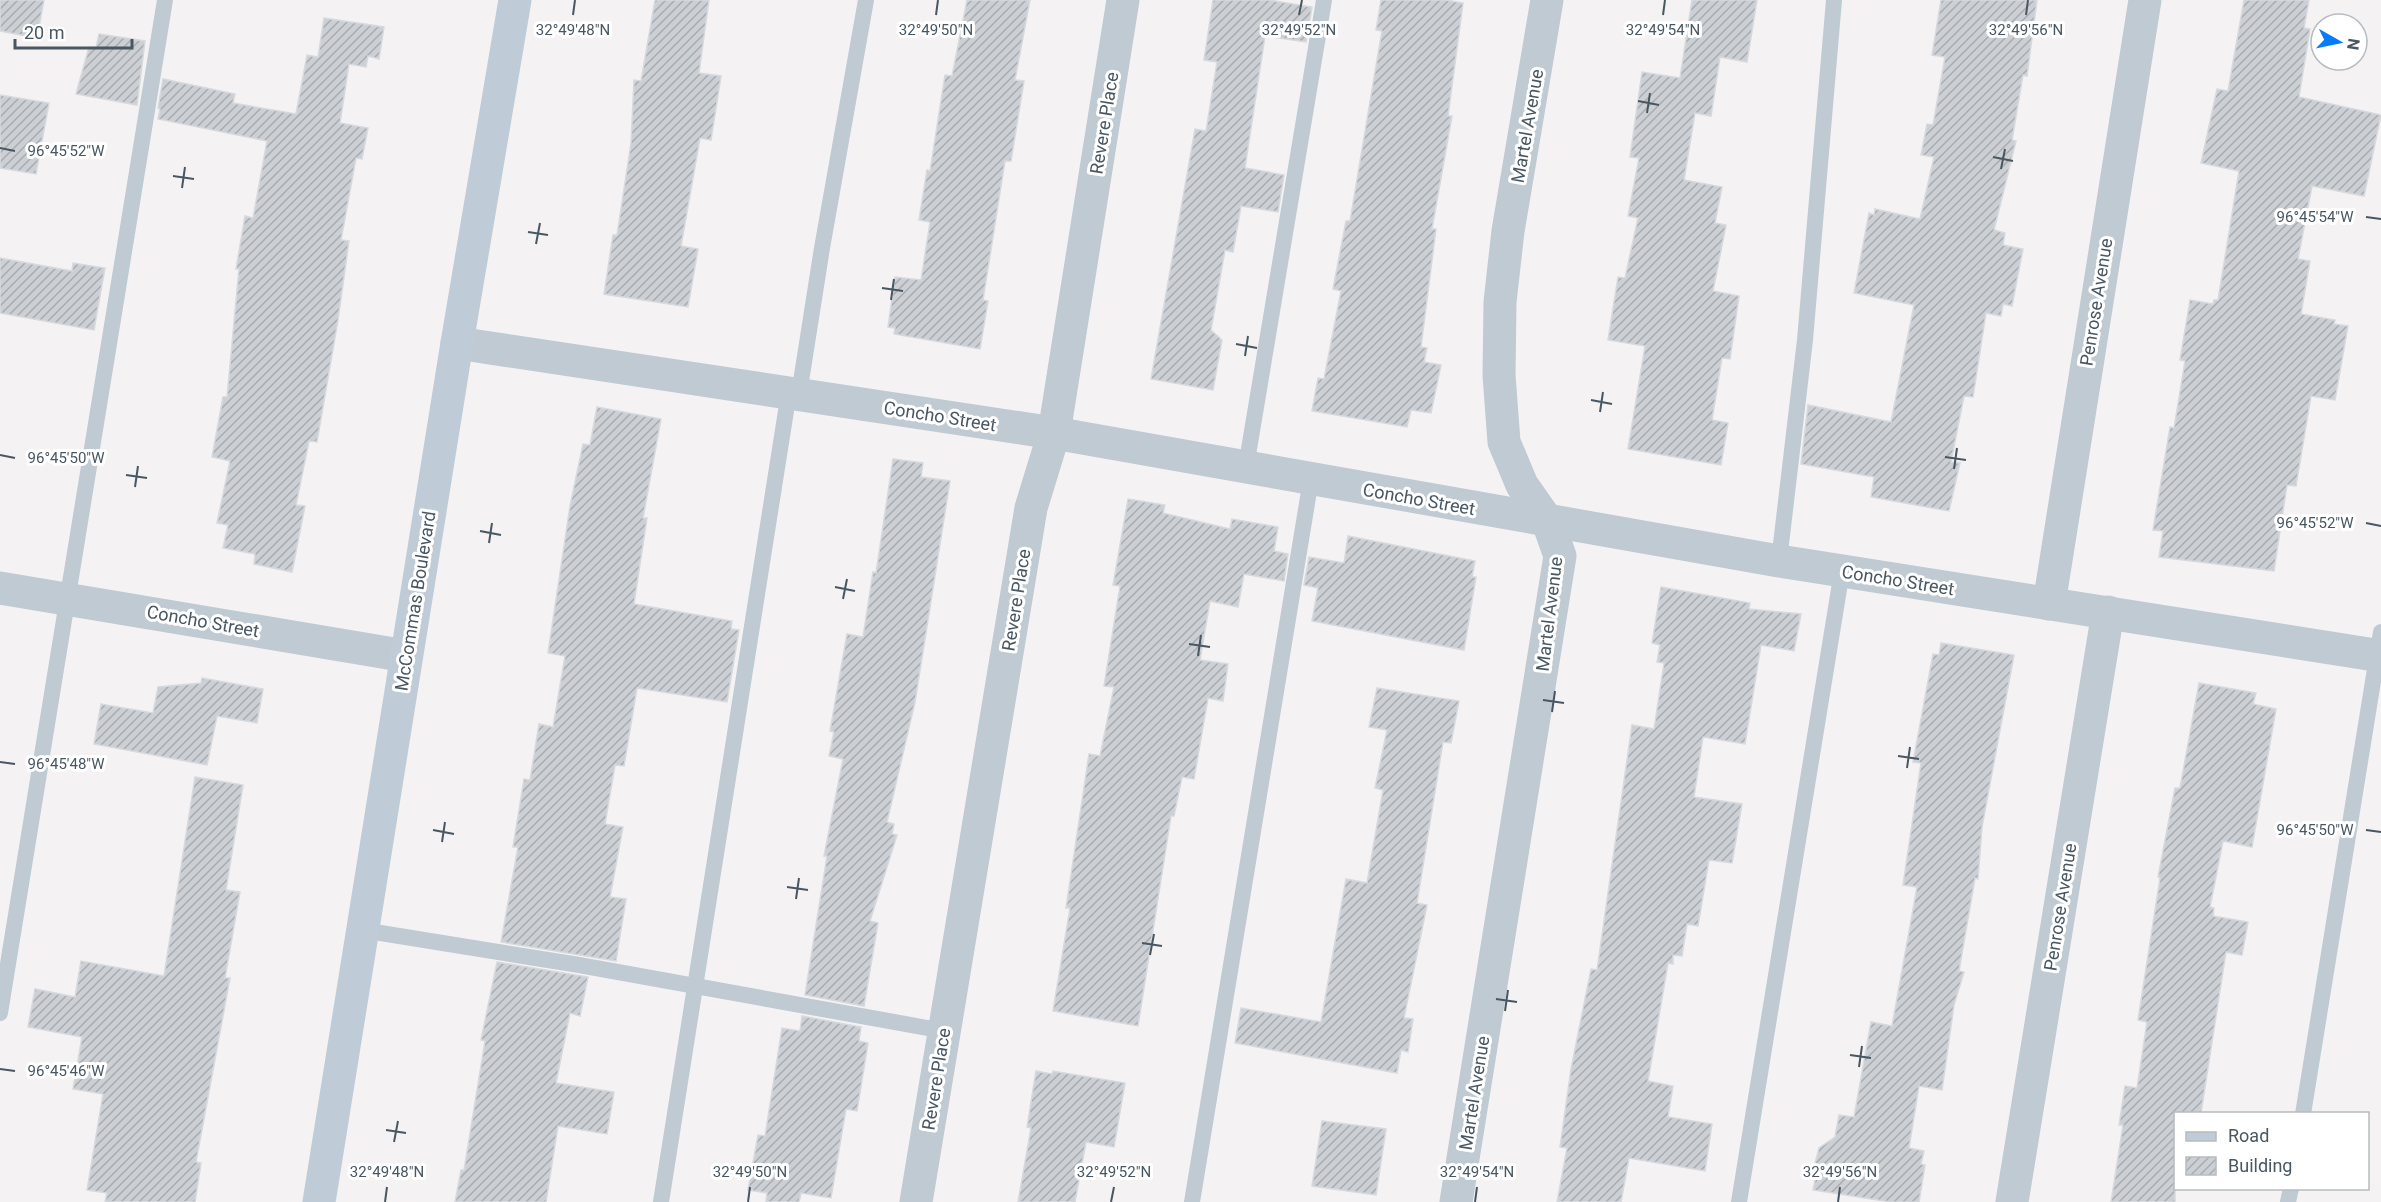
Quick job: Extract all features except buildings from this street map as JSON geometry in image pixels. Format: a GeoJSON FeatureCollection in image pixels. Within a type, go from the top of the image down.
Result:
{"type":"FeatureCollection","features":[{"type":"Feature","properties":{"kind":"street","name":"McCommas Boulevard"},"geometry":{"type":"LineString","coordinates":[[319,1202],[457,343],[515,0]]}},
{"type":"Feature","properties":{"kind":"street","name":"Revere Place"},"geometry":{"type":"LineString","coordinates":[[916,1202],[1031,508],[1054,433],[1123,0]]}},
{"type":"Feature","properties":{"kind":"street","name":"Martel Avenue"},"geometry":{"type":"LineString","coordinates":[[1456,1202],[1560,556],[1548,522],[1522,485],[1504,442],[1499,375],[1500,302],[1508,231],[1547,0]]}},
{"type":"Feature","properties":{"kind":"street","name":"Penrose Avenue"},"geometry":{"type":"LineString","coordinates":[[2049,603],[2145,0]]}},
{"type":"Feature","properties":{"kind":"street","name":"Concho Street"},"geometry":{"type":"LineString","coordinates":[[457,343],[1054,433],[1548,522],[1842,571],[2108,612],[2380,648]]}},
{"type":"Feature","properties":{"kind":"street","name":"Concho Street"},"geometry":{"type":"LineString","coordinates":[[0,588],[406,656]]}},
{"type":"Feature","properties":{"kind":"street","name":"Penrose Avenue"},"geometry":{"type":"LineString","coordinates":[[2012,1202],[2108,612]]}},
{"type":"Feature","properties":{"kind":"lane"},"geometry":{"type":"LineString","coordinates":[[0,1012],[165,0]]}},
{"type":"Feature","properties":{"kind":"lane"},"geometry":{"type":"LineString","coordinates":[[661,1202],[794,393],[866,0]]}},
{"type":"Feature","properties":{"kind":"lane"},"geometry":{"type":"LineString","coordinates":[[1246,467],[1324,0]]}},
{"type":"Feature","properties":{"kind":"lane"},"geometry":{"type":"LineString","coordinates":[[1779,561],[1805,340],[1834,0]]}},
{"type":"Feature","properties":{"kind":"lane"},"geometry":{"type":"LineString","coordinates":[[1192,1202],[1311,479]]}},
{"type":"Feature","properties":{"kind":"lane"},"geometry":{"type":"LineString","coordinates":[[1739,1202],[1842,571]]}},
{"type":"Feature","properties":{"kind":"lane"},"geometry":{"type":"LineString","coordinates":[[2303,1112],[2380,648]]}},
{"type":"Feature","properties":{"kind":"lane"},"geometry":{"type":"LineString","coordinates":[[362,930],[695,985],[944,1031]]}}]}
